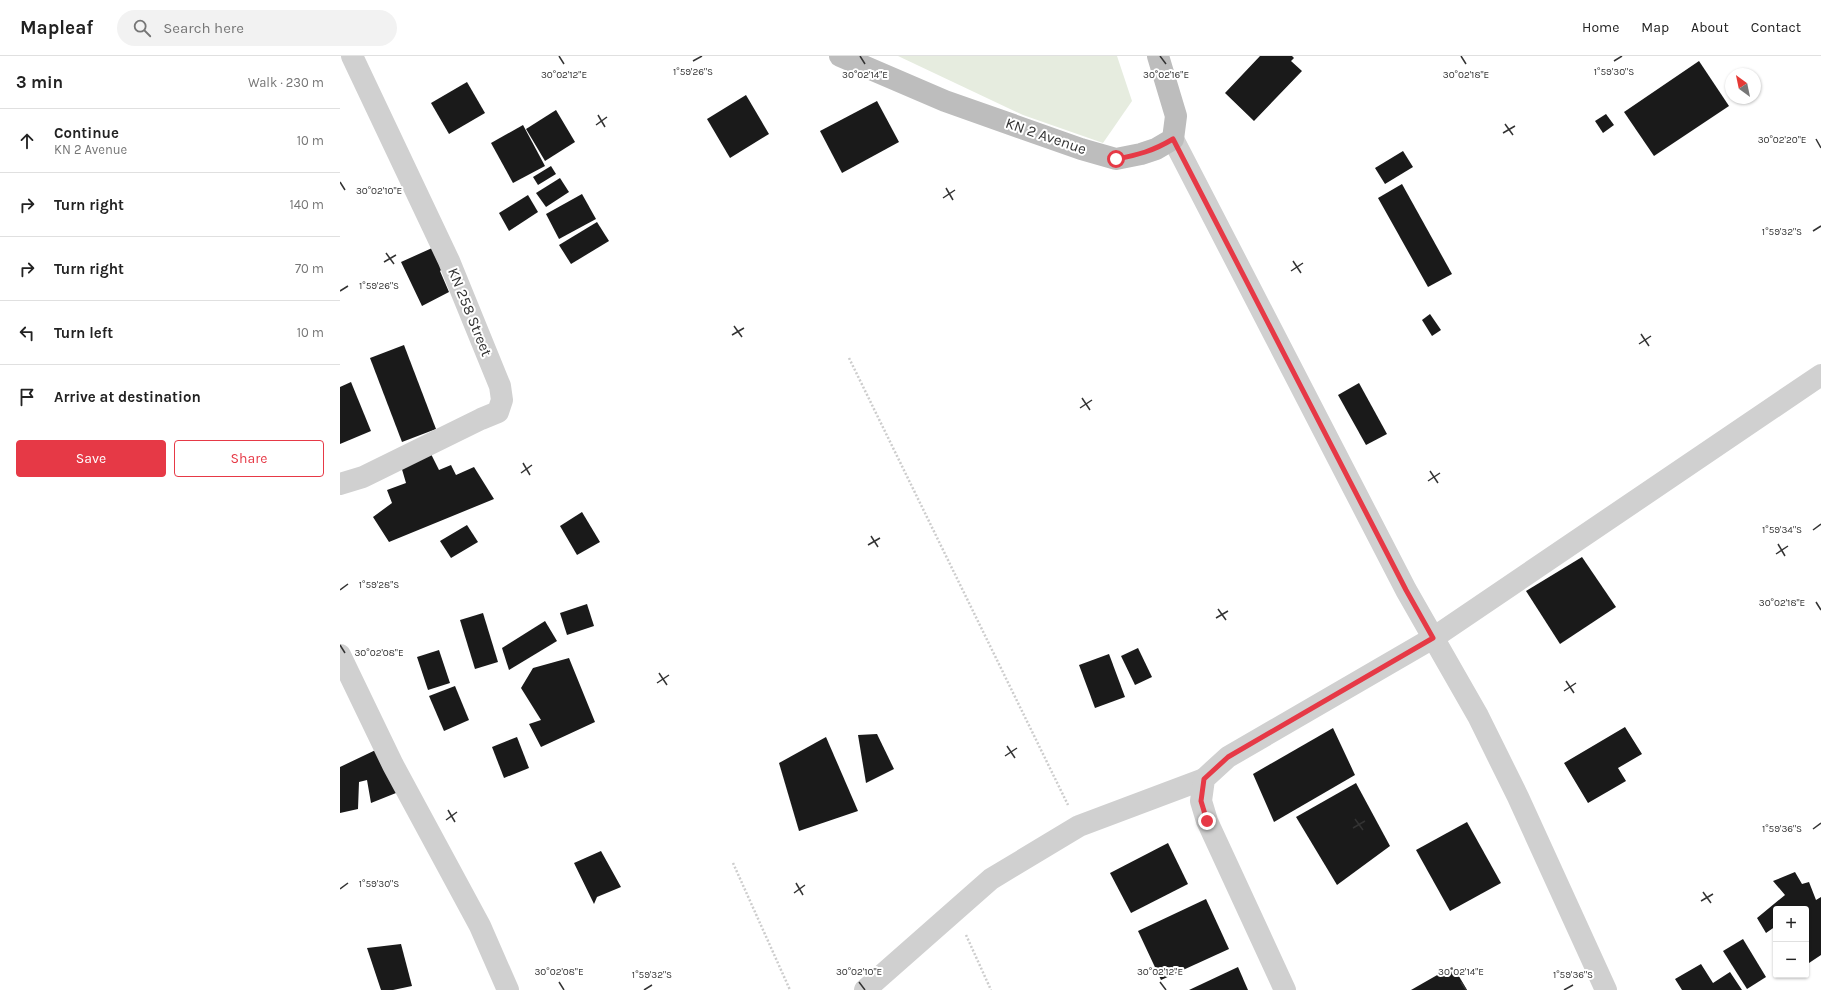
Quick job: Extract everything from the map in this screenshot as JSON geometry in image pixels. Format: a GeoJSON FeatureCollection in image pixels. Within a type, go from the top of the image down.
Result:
{"type":"FeatureCollection","features":[{"type":"Feature","properties":{"kind":"main road","name":"KN 2 Avenue"},"geometry":{"type":"LineString","coordinates":[[840,56],[945,101],[1081,149],[1116,159],[1141,154],[1156,149],[1173,139]]}},
{"type":"Feature","properties":{"kind":"main road"},"geometry":{"type":"LineString","coordinates":[[1158,56],[1176,116],[1173,139]]}},
{"type":"Feature","properties":{"kind":"street","name":"KN 258 Street"},"geometry":{"type":"LineString","coordinates":[[340,484],[364,477],[498,412],[502,400],[500,386],[448,260],[352,56]]}},
{"type":"Feature","properties":{"kind":"street"},"geometry":{"type":"LineString","coordinates":[[1173,139],[1406,590],[1478,716],[1518,797],[1606,990]]}},
{"type":"Feature","properties":{"kind":"street"},"geometry":{"type":"LineString","coordinates":[[865,990],[991,879],[1079,826],[1204,779],[1228,757],[1433,638],[1821,375]]}},
{"type":"Feature","properties":{"kind":"street"},"geometry":{"type":"LineString","coordinates":[[340,655],[393,765],[480,926],[508,990]]}},
{"type":"Feature","properties":{"kind":"street"},"geometry":{"type":"LineString","coordinates":[[1204,779],[1201,801],[1207,821],[1285,990]]}},
{"type":"Feature","properties":{"kind":"street"},"geometry":{"type":"LineString","coordinates":[[1272,962],[1272,990]]}},
{"type":"Feature","properties":{"kind":"path"},"geometry":{"type":"LineString","coordinates":[[849,358],[1079,826]]}},
{"type":"Feature","properties":{"kind":"path"},"geometry":{"type":"LineString","coordinates":[[733,863],[790,990]]}},
{"type":"Feature","properties":{"kind":"path"},"geometry":{"type":"LineString","coordinates":[[956,911],[991,990]]}},
{"type":"Feature","properties":{"kind":"shaded area"},"geometry":{"type":"Polygon","coordinates":[[[898,56],[1117,56],[1132,101],[1103,143],[1023,115],[898,56]]]}},
{"type":"Feature","properties":{"kind":"building"},"geometry":{"type":"Polygon","coordinates":[[[1260,56],[1292,56],[1294,58],[1291,61],[1302,71],[1254,121],[1225,93],[1260,56]]]}},
{"type":"Feature","properties":{"kind":"building"},"geometry":{"type":"Polygon","coordinates":[[[1699,61],[1725,100],[1725,104],[1729,106],[1654,156],[1624,112],[1699,61]]]}},
{"type":"Feature","properties":{"kind":"building"},"geometry":{"type":"Polygon","coordinates":[[[467,82],[485,113],[449,134],[431,103],[467,82]]]}},
{"type":"Feature","properties":{"kind":"building"},"geometry":{"type":"Polygon","coordinates":[[[746,95],[769,134],[730,158],[707,119],[746,95]]]}},
{"type":"Feature","properties":{"kind":"building"},"geometry":{"type":"Polygon","coordinates":[[[877,101],[899,142],[842,173],[820,131],[877,101]]]}},
{"type":"Feature","properties":{"kind":"building"},"geometry":{"type":"Polygon","coordinates":[[[556,110],[575,142],[545,161],[526,129],[556,110]]]}},
{"type":"Feature","properties":{"kind":"building"},"geometry":{"type":"Polygon","coordinates":[[[1606,114],[1614,125],[1603,133],[1595,121],[1606,114]]]}},
{"type":"Feature","properties":{"kind":"building"},"geometry":{"type":"Polygon","coordinates":[[[523,125],[545,166],[513,183],[491,143],[523,125]]]}},
{"type":"Feature","properties":{"kind":"building"},"geometry":{"type":"Polygon","coordinates":[[[1403,151],[1413,167],[1385,184],[1375,168],[1403,151]]]}},
{"type":"Feature","properties":{"kind":"building"},"geometry":{"type":"Polygon","coordinates":[[[551,166],[556,174],[538,185],[533,177],[551,166]]]}},
{"type":"Feature","properties":{"kind":"building"},"geometry":{"type":"Polygon","coordinates":[[[560,178],[569,192],[546,207],[536,193],[560,178]]]}},
{"type":"Feature","properties":{"kind":"building"},"geometry":{"type":"Polygon","coordinates":[[[1402,184],[1452,274],[1428,287],[1378,198],[1402,184]]]}},
{"type":"Feature","properties":{"kind":"building"},"geometry":{"type":"Polygon","coordinates":[[[582,194],[596,219],[559,239],[546,214],[582,194]]]}},
{"type":"Feature","properties":{"kind":"building"},"geometry":{"type":"Polygon","coordinates":[[[528,195],[538,212],[509,231],[499,213],[528,195]]]}},
{"type":"Feature","properties":{"kind":"building"},"geometry":{"type":"Polygon","coordinates":[[[597,222],[609,241],[571,264],[559,245],[597,222]]]}},
{"type":"Feature","properties":{"kind":"building"},"geometry":{"type":"Polygon","coordinates":[[[441,244],[447,264],[440,271],[449,292],[422,306],[401,262],[441,244]]]}},
{"type":"Feature","properties":{"kind":"building"},"geometry":{"type":"Polygon","coordinates":[[[1430,314],[1441,330],[1432,336],[1422,320],[1430,314]]]}},
{"type":"Feature","properties":{"kind":"building"},"geometry":{"type":"Polygon","coordinates":[[[404,345],[436,429],[402,442],[370,358],[404,345]]]}},
{"type":"Feature","properties":{"kind":"building"},"geometry":{"type":"Polygon","coordinates":[[[351,382],[371,431],[340,444],[340,387],[351,382]]]}},
{"type":"Feature","properties":{"kind":"building"},"geometry":{"type":"Polygon","coordinates":[[[1359,383],[1387,434],[1366,445],[1338,395],[1359,383]]]}},
{"type":"Feature","properties":{"kind":"building"},"geometry":{"type":"Polygon","coordinates":[[[430,452],[439,470],[451,465],[456,475],[474,467],[494,499],[389,542],[373,517],[392,503],[387,490],[406,483],[401,466],[430,452]]]}},
{"type":"Feature","properties":{"kind":"building"},"geometry":{"type":"Polygon","coordinates":[[[582,512],[600,542],[577,555],[560,526],[582,512]]]}},
{"type":"Feature","properties":{"kind":"building"},"geometry":{"type":"Polygon","coordinates":[[[467,525],[478,542],[451,558],[440,541],[467,525]]]}},
{"type":"Feature","properties":{"kind":"building"},"geometry":{"type":"Polygon","coordinates":[[[1582,557],[1616,607],[1560,644],[1526,591],[1582,557]]]}},
{"type":"Feature","properties":{"kind":"building"},"geometry":{"type":"Polygon","coordinates":[[[587,604],[594,626],[567,635],[560,613],[587,604]]]}},
{"type":"Feature","properties":{"kind":"building"},"geometry":{"type":"Polygon","coordinates":[[[483,613],[498,662],[475,669],[460,620],[483,613]]]}},
{"type":"Feature","properties":{"kind":"building"},"geometry":{"type":"Polygon","coordinates":[[[545,621],[557,641],[509,670],[502,648],[545,621]]]}},
{"type":"Feature","properties":{"kind":"building"},"geometry":{"type":"Polygon","coordinates":[[[1138,648],[1152,677],[1135,685],[1121,656],[1138,648]]]}},
{"type":"Feature","properties":{"kind":"building"},"geometry":{"type":"Polygon","coordinates":[[[439,650],[450,683],[428,690],[417,657],[439,650]]]}},
{"type":"Feature","properties":{"kind":"building"},"geometry":{"type":"Polygon","coordinates":[[[1109,654],[1125,697],[1095,708],[1079,665],[1109,654]]]}},
{"type":"Feature","properties":{"kind":"building"},"geometry":{"type":"Polygon","coordinates":[[[569,658],[595,722],[541,747],[529,724],[541,720],[521,688],[533,668],[569,658]]]}},
{"type":"Feature","properties":{"kind":"building"},"geometry":{"type":"Polygon","coordinates":[[[455,686],[469,720],[444,731],[429,696],[455,686]]]}},
{"type":"Feature","properties":{"kind":"building"},"geometry":{"type":"Polygon","coordinates":[[[1625,727],[1642,754],[1618,768],[1626,781],[1588,803],[1564,763],[1625,727]]]}},
{"type":"Feature","properties":{"kind":"building"},"geometry":{"type":"Polygon","coordinates":[[[1333,728],[1355,775],[1274,822],[1253,774],[1333,728]]]}},
{"type":"Feature","properties":{"kind":"building"},"geometry":{"type":"Polygon","coordinates":[[[877,734],[894,769],[866,783],[858,735],[877,734]]]}},
{"type":"Feature","properties":{"kind":"building"},"geometry":{"type":"Polygon","coordinates":[[[517,737],[529,768],[504,778],[492,747],[517,737]]]}},
{"type":"Feature","properties":{"kind":"building"},"geometry":{"type":"Polygon","coordinates":[[[826,737],[858,811],[799,831],[779,763],[826,737]]]}},
{"type":"Feature","properties":{"kind":"building"},"geometry":{"type":"Polygon","coordinates":[[[384,746],[406,789],[371,803],[367,780],[359,782],[358,809],[340,813],[340,767],[384,746]]]}},
{"type":"Feature","properties":{"kind":"building"},"geometry":{"type":"Polygon","coordinates":[[[1356,783],[1390,846],[1337,885],[1296,817],[1356,783]]]}},
{"type":"Feature","properties":{"kind":"building"},"geometry":{"type":"Polygon","coordinates":[[[1467,822],[1501,883],[1450,911],[1416,850],[1467,822]]]}},
{"type":"Feature","properties":{"kind":"building"},"geometry":{"type":"Polygon","coordinates":[[[1168,843],[1188,884],[1131,913],[1110,873],[1168,843]]]}},
{"type":"Feature","properties":{"kind":"building"},"geometry":{"type":"Polygon","coordinates":[[[601,851],[621,887],[597,897],[594,904],[574,863],[601,851]]]}},
{"type":"Feature","properties":{"kind":"building"},"geometry":{"type":"Polygon","coordinates":[[[1795,872],[1802,884],[1809,882],[1816,900],[1821,897],[1821,955],[1809,963],[1809,906],[1773,906],[1773,928],[1766,933],[1757,918],[1785,895],[1773,881],[1795,872]]]}},
{"type":"Feature","properties":{"kind":"building"},"geometry":{"type":"Polygon","coordinates":[[[1206,899],[1229,949],[1161,980],[1138,931],[1206,899]]]}},
{"type":"Feature","properties":{"kind":"building"},"geometry":{"type":"Polygon","coordinates":[[[1743,939],[1766,977],[1747,989],[1723,951],[1743,939]]]}},
{"type":"Feature","properties":{"kind":"building"},"geometry":{"type":"Polygon","coordinates":[[[401,944],[412,986],[393,990],[381,990],[367,948],[401,944]]]}},
{"type":"Feature","properties":{"kind":"building"},"geometry":{"type":"Polygon","coordinates":[[[1701,964],[1713,983],[1730,972],[1742,990],[1682,990],[1675,979],[1701,964]]]}},
{"type":"Feature","properties":{"kind":"building"},"geometry":{"type":"Polygon","coordinates":[[[1453,966],[1467,990],[1411,990],[1453,966]]]}},
{"type":"Feature","properties":{"kind":"building"},"geometry":{"type":"Polygon","coordinates":[[[1238,967],[1248,990],[1189,990],[1238,967]]]}},
{"type":"Feature","properties":{"kind":"route"},"geometry":{"type":"LineString","coordinates":[[1116,159],[1141,154],[1156,149],[1173,139],[1406,590],[1433,638],[1228,757],[1204,779],[1201,801],[1207,821]]}}]}
